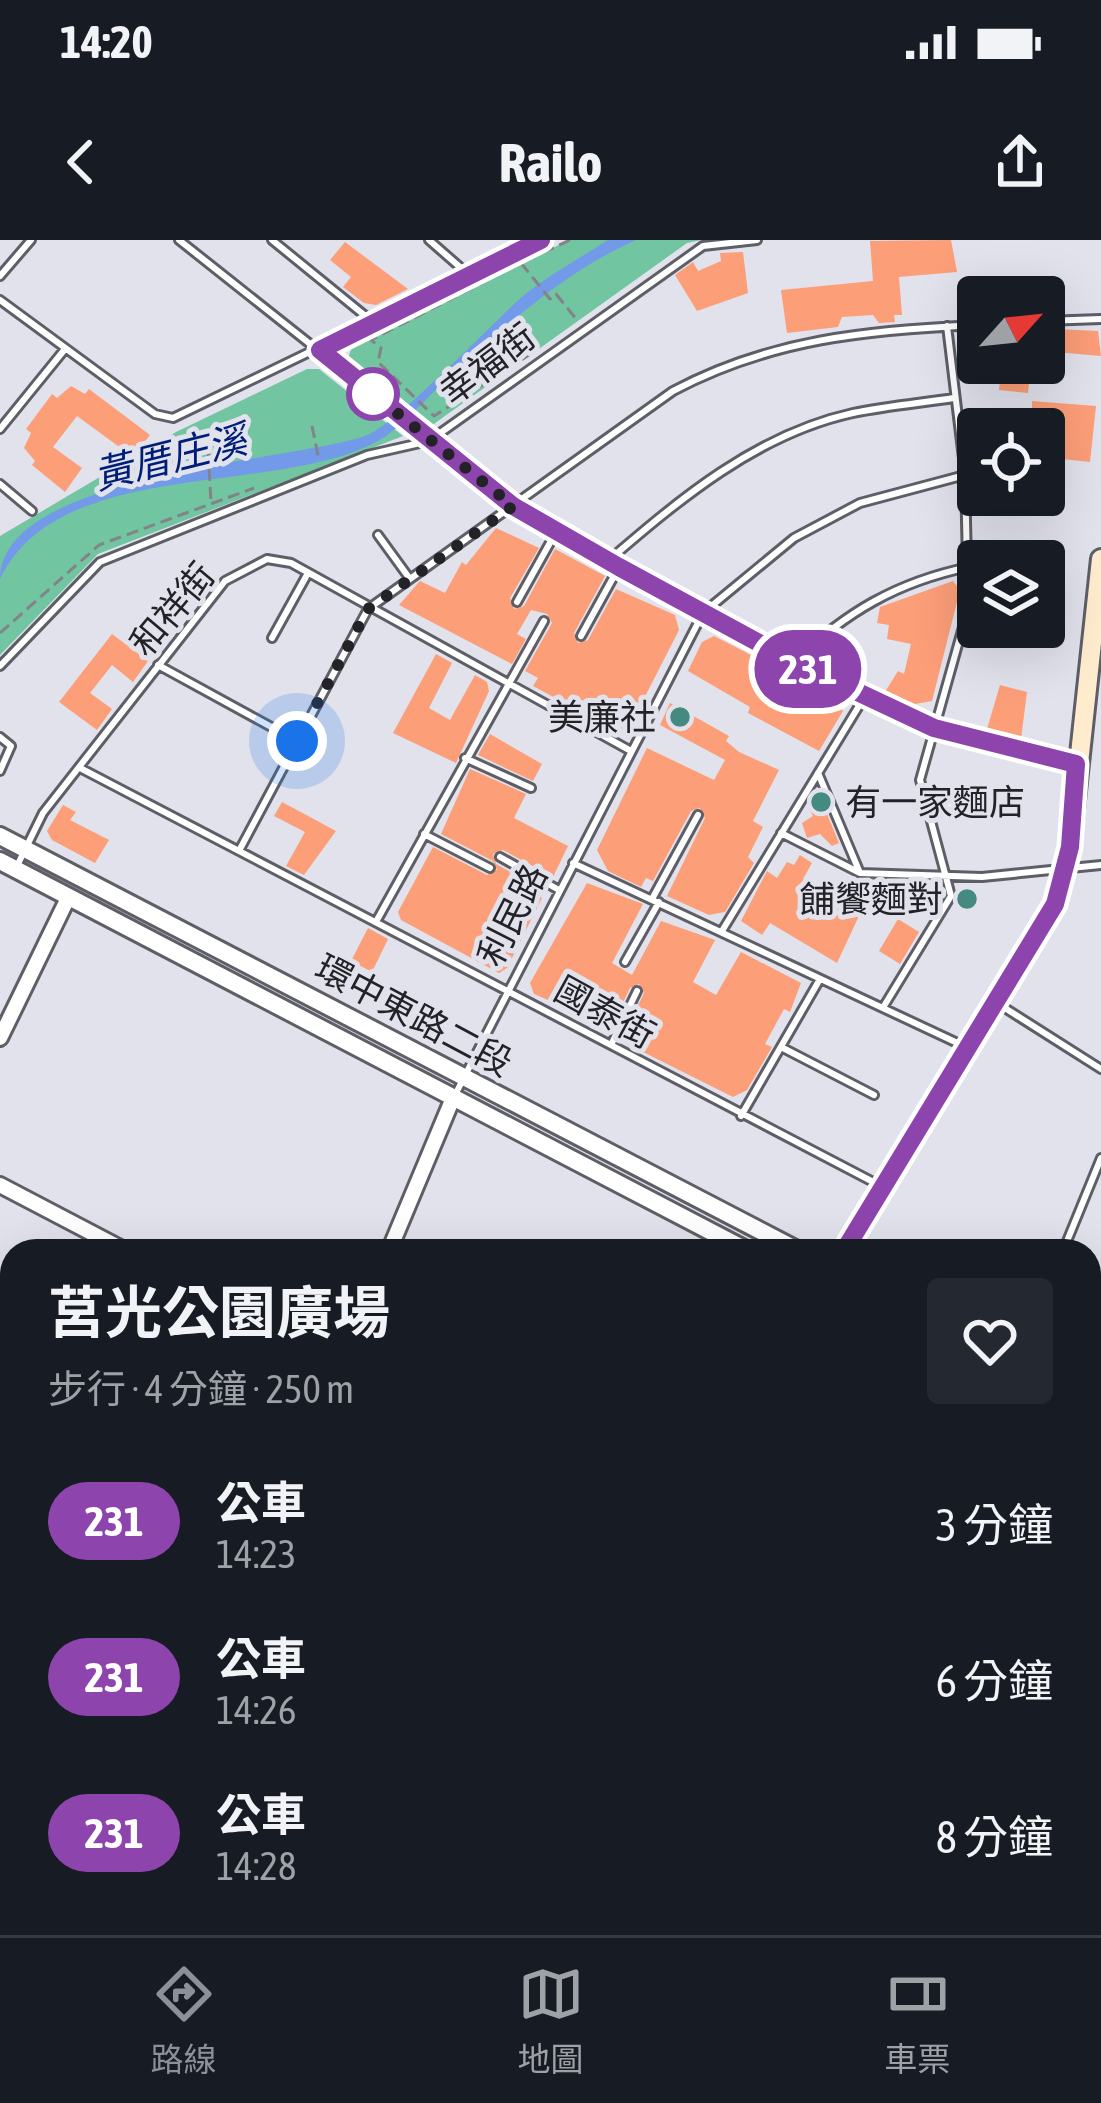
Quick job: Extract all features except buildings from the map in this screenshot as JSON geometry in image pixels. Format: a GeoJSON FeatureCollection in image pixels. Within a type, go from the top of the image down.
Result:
{"type":"FeatureCollection","features":[{"type":"Feature","properties":{"kind":"main road"},"geometry":{"type":"LineString","coordinates":[[851,1239],[1055,904],[1066,867],[1101,559]]}},
{"type":"Feature","properties":{"kind":"street","name":"環中東路二段"},"geometry":{"type":"LineString","coordinates":[[0,836],[775,1239]]}},
{"type":"Feature","properties":{"kind":"street","name":"環中東路二段"},"geometry":{"type":"LineString","coordinates":[[8,865],[725,1239]]}},
{"type":"Feature","properties":{"kind":"street"},"geometry":{"type":"LineString","coordinates":[[0,1038],[68,898]]}},
{"type":"Feature","properties":{"kind":"street","name":"利民路"},"geometry":{"type":"LineString","coordinates":[[393,1239],[453,1098]]}},
{"type":"Feature","properties":{"kind":"street"},"geometry":{"type":"LineString","coordinates":[[0,1185],[103,1239]]}},
{"type":"Feature","properties":{"kind":"lane"},"geometry":{"type":"LineString","coordinates":[[0,276],[31,240]]}},
{"type":"Feature","properties":{"kind":"lane"},"geometry":{"type":"LineString","coordinates":[[179,240],[513,506],[794,662],[934,728],[1076,764]]}},
{"type":"Feature","properties":{"kind":"lane"},"geometry":{"type":"LineString","coordinates":[[272,240],[374,323]]}},
{"type":"Feature","properties":{"kind":"lane"},"geometry":{"type":"LineString","coordinates":[[429,240],[469,275]]}},
{"type":"Feature","properties":{"kind":"lane"},"geometry":{"type":"LineString","coordinates":[[0,300],[155,414],[173,418],[320,350],[525,243],[541,240]]}},
{"type":"Feature","properties":{"kind":"lane","name":"幸福街"},"geometry":{"type":"LineString","coordinates":[[0,666],[100,562],[367,455],[429,441],[703,246],[758,240]]}},
{"type":"Feature","properties":{"kind":"lane"},"geometry":{"type":"LineString","coordinates":[[1065,320],[1101,319]]}},
{"type":"Feature","properties":{"kind":"lane"},"geometry":{"type":"LineString","coordinates":[[947,326],[957,419]]}},
{"type":"Feature","properties":{"kind":"lane"},"geometry":{"type":"LineString","coordinates":[[240,849],[368,609],[673,392],[718,367],[800,342],[957,326]]}},
{"type":"Feature","properties":{"kind":"lane"},"geometry":{"type":"LineString","coordinates":[[0,428],[65,349]]}},
{"type":"Feature","properties":{"kind":"lane"},"geometry":{"type":"LineString","coordinates":[[608,561],[711,478],[774,442],[850,414],[954,398]]}},
{"type":"Feature","properties":{"kind":"lane"},"geometry":{"type":"LineString","coordinates":[[703,613],[794,538],[860,502],[957,477]]}},
{"type":"Feature","properties":{"kind":"lane"},"geometry":{"type":"LineString","coordinates":[[0,484],[32,511]]}},
{"type":"Feature","properties":{"kind":"lane"},"geometry":{"type":"LineString","coordinates":[[517,602],[556,531]]}},
{"type":"Feature","properties":{"kind":"lane"},"geometry":{"type":"LineString","coordinates":[[378,535],[410,579]]}},
{"type":"Feature","properties":{"kind":"lane","name":"和祥街"},"geometry":{"type":"LineString","coordinates":[[8,865],[27,849],[43,813],[82,769],[225,580],[268,559],[308,573],[632,752]]}},
{"type":"Feature","properties":{"kind":"lane"},"geometry":{"type":"LineString","coordinates":[[581,636],[619,567]]}},
{"type":"Feature","properties":{"kind":"lane"},"geometry":{"type":"LineString","coordinates":[[794,662],[839,619],[877,597],[957,571]]}},
{"type":"Feature","properties":{"kind":"lane"},"geometry":{"type":"LineString","coordinates":[[272,638],[308,573]]}},
{"type":"Feature","properties":{"kind":"lane","name":"利民路"},"geometry":{"type":"LineString","coordinates":[[453,1098],[703,613]]}},
{"type":"Feature","properties":{"kind":"lane"},"geometry":{"type":"LineString","coordinates":[[377,920],[544,621]]}},
{"type":"Feature","properties":{"kind":"lane"},"geometry":{"type":"LineString","coordinates":[[884,1006],[951,896],[921,769],[957,648]]}},
{"type":"Feature","properties":{"kind":"lane"},"geometry":{"type":"LineString","coordinates":[[158,665],[297,741]]}},
{"type":"Feature","properties":{"kind":"lane"},"geometry":{"type":"LineString","coordinates":[[722,931],[865,696]]}},
{"type":"Feature","properties":{"kind":"lane"},"geometry":{"type":"LineString","coordinates":[[0,736],[11,746],[0,771]]}},
{"type":"Feature","properties":{"kind":"lane"},"geometry":{"type":"LineString","coordinates":[[465,758],[531,788]]}},
{"type":"Feature","properties":{"kind":"lane","name":"國泰街"},"geometry":{"type":"LineString","coordinates":[[82,769],[883,1187]]}},
{"type":"Feature","properties":{"kind":"lane"},"geometry":{"type":"LineString","coordinates":[[818,772],[860,872]]}},
{"type":"Feature","properties":{"kind":"lane"},"geometry":{"type":"LineString","coordinates":[[926,804],[985,806]]}},
{"type":"Feature","properties":{"kind":"lane"},"geometry":{"type":"LineString","coordinates":[[626,962],[698,814]]}},
{"type":"Feature","properties":{"kind":"lane"},"geometry":{"type":"LineString","coordinates":[[781,833],[860,872],[948,878],[1101,865]]}},
{"type":"Feature","properties":{"kind":"lane"},"geometry":{"type":"LineString","coordinates":[[424,834],[490,868]]}},
{"type":"Feature","properties":{"kind":"lane"},"geometry":{"type":"LineString","coordinates":[[500,857],[559,890]]}},
{"type":"Feature","properties":{"kind":"lane"},"geometry":{"type":"LineString","coordinates":[[573,863],[967,1047]]}},
{"type":"Feature","properties":{"kind":"lane"},"geometry":{"type":"LineString","coordinates":[[741,1116],[821,978]]}},
{"type":"Feature","properties":{"kind":"lane"},"geometry":{"type":"LineString","coordinates":[[610,1045],[637,991]]}},
{"type":"Feature","properties":{"kind":"lane"},"geometry":{"type":"LineString","coordinates":[[994,1001],[1101,1069]]}},
{"type":"Feature","properties":{"kind":"lane"},"geometry":{"type":"LineString","coordinates":[[781,1047],[874,1095]]}},
{"type":"Feature","properties":{"kind":"lane"},"geometry":{"type":"LineString","coordinates":[[1068,1239],[1101,1158]]}},
{"type":"Feature","properties":{"kind":"path"},"geometry":{"type":"LineString","coordinates":[[543,346],[434,416],[378,362],[381,348],[370,340],[569,240]]}},
{"type":"Feature","properties":{"kind":"path"},"geometry":{"type":"LineString","coordinates":[[521,263],[550,299],[556,294],[564,299],[579,323]]}},
{"type":"Feature","properties":{"kind":"path"},"geometry":{"type":"LineString","coordinates":[[312,426],[320,464]]}},
{"type":"Feature","properties":{"kind":"path"},"geometry":{"type":"LineString","coordinates":[[208,451],[212,502]]}},
{"type":"Feature","properties":{"kind":"green space"},"geometry":{"type":"Polygon","coordinates":[[[569,240],[701,240],[687,243],[431,426],[348,359],[352,346],[569,240]]]}},
{"type":"Feature","properties":{"kind":"green space"},"geometry":{"type":"Polygon","coordinates":[[[307,369],[319,369],[403,436],[98,554],[0,655],[0,536],[176,432],[307,369]]]}},
{"type":"Feature","properties":{"kind":"water"},"geometry":{"type":"Polygon","coordinates":[[[608,240],[636,240],[583,268],[535,303],[376,442],[333,459],[118,496],[69,513],[29,540],[0,579],[13,544],[46,516],[95,494],[327,445],[379,429],[523,296],[608,240]]]}},
{"type":"Feature","properties":{"kind":"bus line","name":"231"},"geometry":{"type":"LineString","coordinates":[[541,240],[320,350],[513,506],[619,567],[794,662],[934,728],[1076,764],[1070,847],[1055,904],[851,1239]]}},
{"type":"Feature","properties":{"kind":"place","name":"美廉社"},"geometry":{"type":"Point","coordinates":[680,717]}},
{"type":"Feature","properties":{"kind":"place","name":"有一家麵店"},"geometry":{"type":"Point","coordinates":[821,802]}},
{"type":"Feature","properties":{"kind":"place","name":"餔饗麵對"},"geometry":{"type":"Point","coordinates":[967,899]}},
{"type":"Feature","properties":{"kind":"route"},"geometry":{"type":"LineString","coordinates":[[297,741],[368,609],[513,506],[356,380],[373,394]]}},
{"type":"Feature","properties":{"kind":"water label","name":"黃厝庄溪"},"geometry":{"type":"Point","coordinates":[170,457]}}]}
